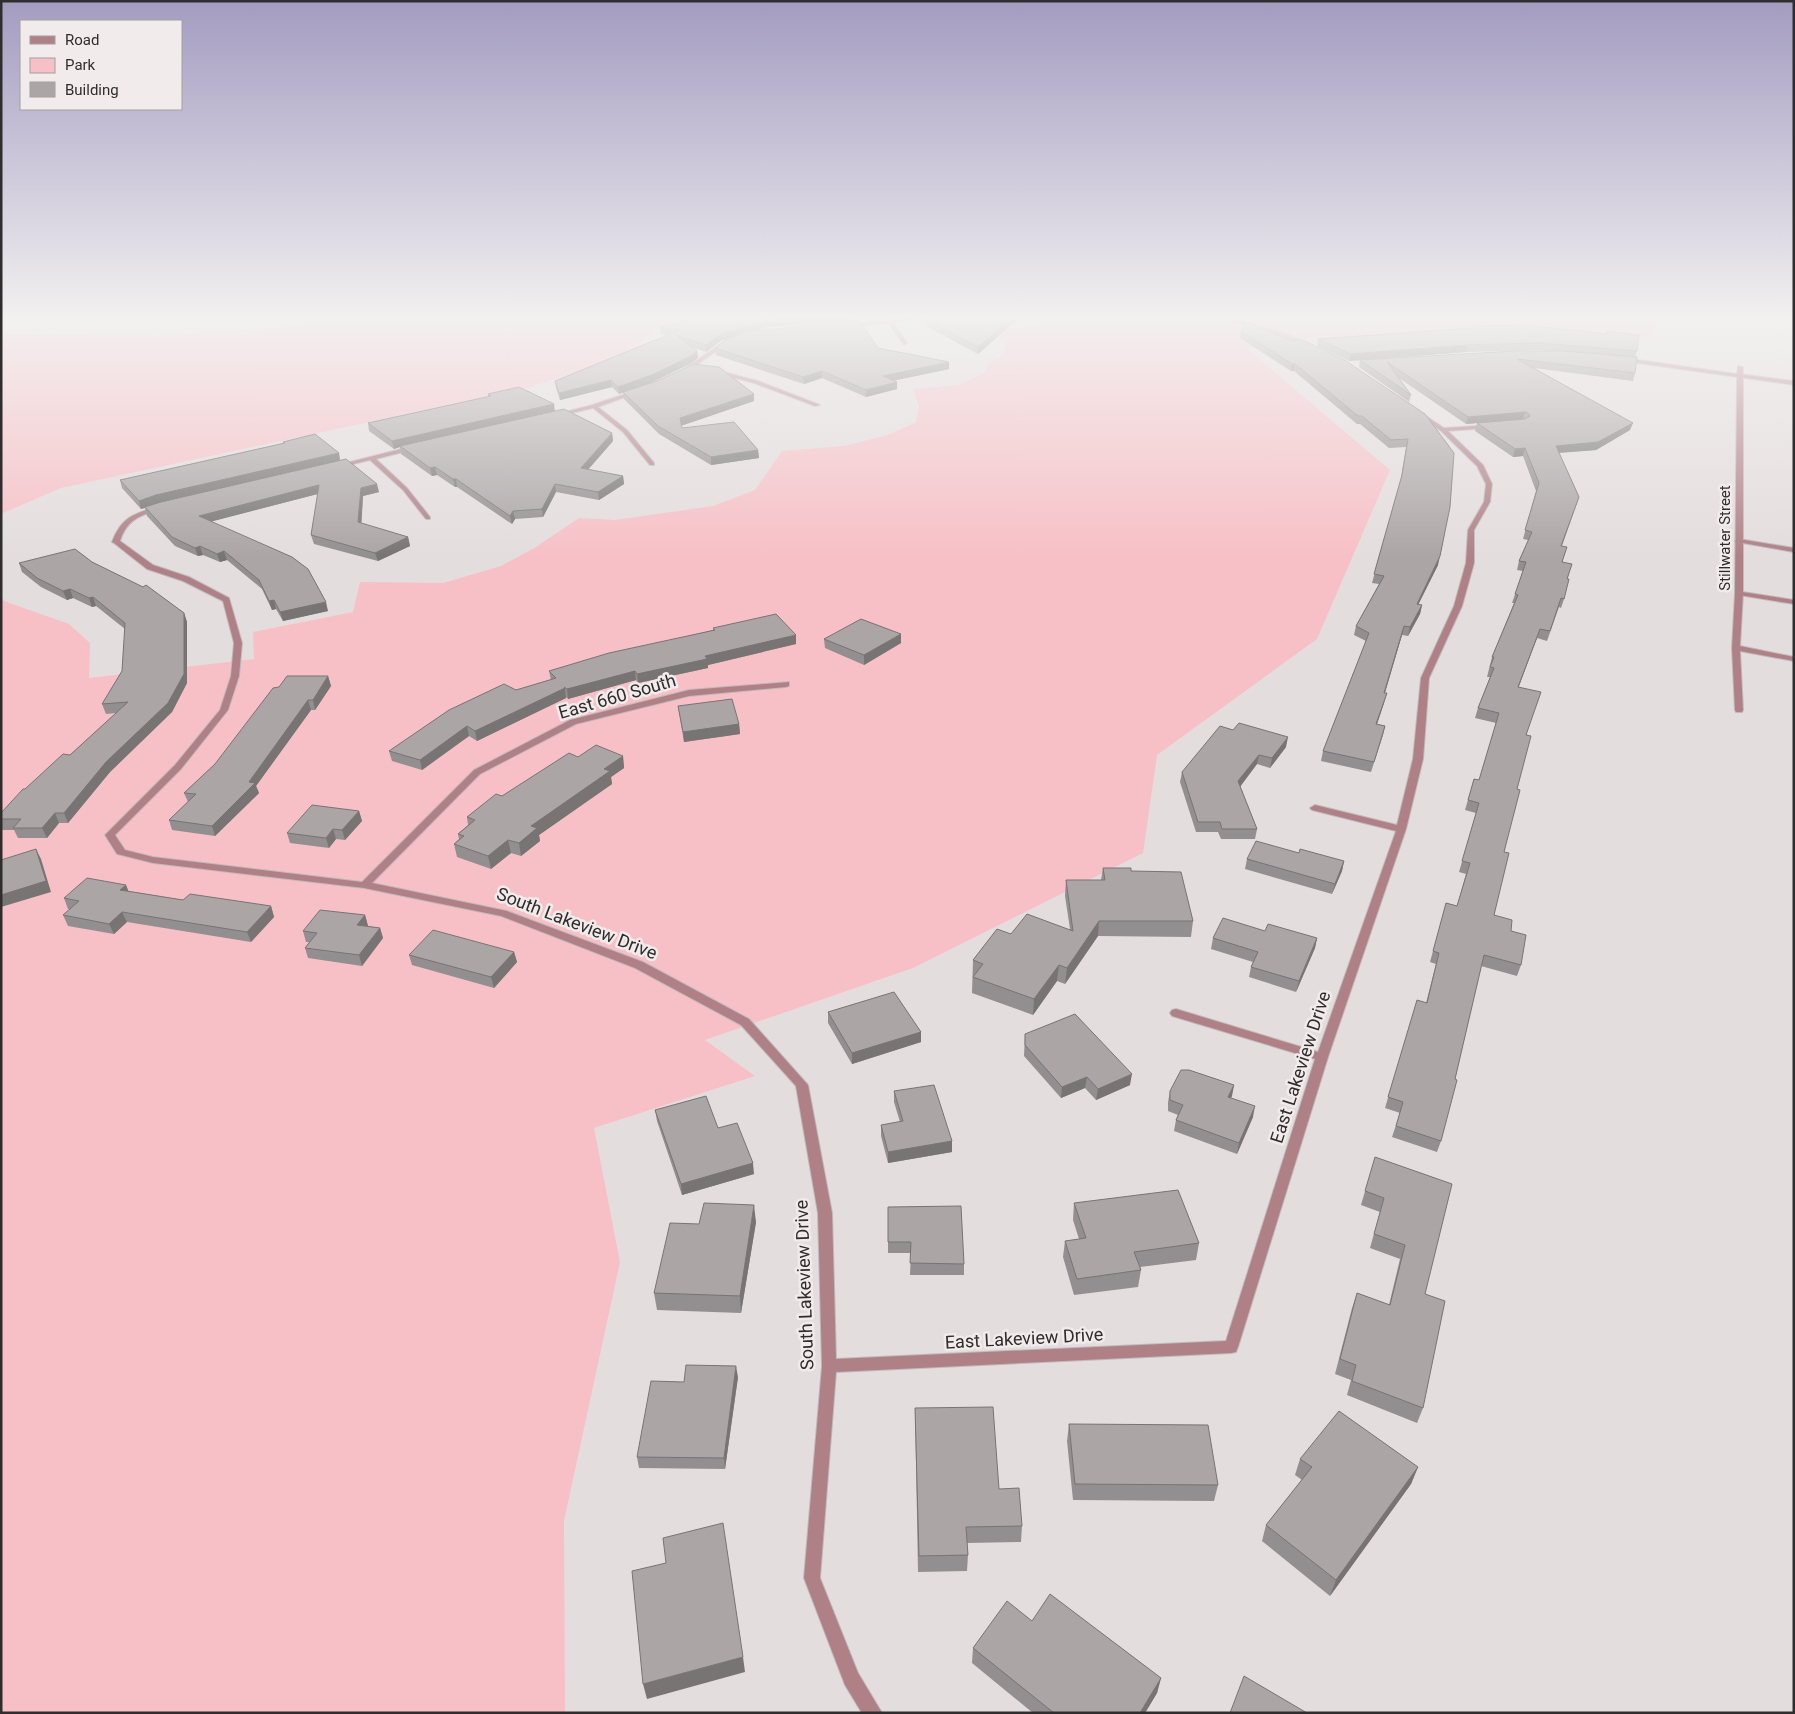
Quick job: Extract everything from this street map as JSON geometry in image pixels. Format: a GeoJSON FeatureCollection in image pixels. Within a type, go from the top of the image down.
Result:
{"type":"FeatureCollection","features":[{"type":"Feature","properties":{"kind":"street"},"geometry":{"type":"LineString","coordinates":[[546,417],[594,406],[620,397]]}},
{"type":"Feature","properties":{"kind":"street"},"geometry":{"type":"LineString","coordinates":[[795,397],[817,405]]}},
{"type":"Feature","properties":{"kind":"street","name":"Stillwater Street"},"geometry":{"type":"LineString","coordinates":[[1739,710],[1736,648],[1739,592],[1740,397]]}},
{"type":"Feature","properties":{"kind":"street"},"geometry":{"type":"LineString","coordinates":[[594,406],[624,431],[652,464]]}},
{"type":"Feature","properties":{"kind":"street","name":"East Lakeview Drive"},"geometry":{"type":"LineString","coordinates":[[829,1366],[1231,1348],[1322,1057],[1401,829],[1418,758],[1425,678],[1458,606],[1470,563],[1470,530],[1487,502],[1489,484],[1480,464],[1443,430],[1411,408]]}},
{"type":"Feature","properties":{"kind":"street"},"geometry":{"type":"LineString","coordinates":[[1443,430],[1494,425]]}},
{"type":"Feature","properties":{"kind":"street"},"geometry":{"type":"LineString","coordinates":[[333,467],[419,447]]}},
{"type":"Feature","properties":{"kind":"street"},"geometry":{"type":"LineString","coordinates":[[371,458],[405,489],[428,518]]}},
{"type":"Feature","properties":{"kind":"street","name":"South Lakeview Drive"},"geometry":{"type":"LineString","coordinates":[[162,506],[127,520],[120,528],[116,542],[150,567],[186,579],[226,600],[238,643],[235,676],[224,710],[178,767],[110,836],[121,852],[152,860],[364,885],[503,913],[639,965],[745,1022],[802,1085],[824,1213],[829,1366],[812,1578],[851,1679],[873,1713]]}},
{"type":"Feature","properties":{"kind":"street"},"geometry":{"type":"LineString","coordinates":[[1739,541],[1794,550]]}},
{"type":"Feature","properties":{"kind":"street"},"geometry":{"type":"LineString","coordinates":[[1739,592],[1794,602]]}},
{"type":"Feature","properties":{"kind":"street"},"geometry":{"type":"LineString","coordinates":[[1736,648],[1794,659]]}},
{"type":"Feature","properties":{"kind":"street","name":"East 660 South"},"geometry":{"type":"LineString","coordinates":[[364,885],[477,772],[573,722],[689,693],[786,684]]}},
{"type":"Feature","properties":{"kind":"street"},"geometry":{"type":"LineString","coordinates":[[1315,808],[1401,829]]}},
{"type":"Feature","properties":{"kind":"street"},"geometry":{"type":"LineString","coordinates":[[1176,1012],[1322,1057]]}},
{"type":"Feature","properties":{"kind":"green space"},"geometry":{"type":"Polygon","coordinates":[[[1,397],[486,397],[61,488],[3,513],[1,516],[1,397]]]}},
{"type":"Feature","properties":{"kind":"green space"},"geometry":{"type":"Polygon","coordinates":[[[916,397],[1304,397],[1390,470],[1317,639],[1157,755],[1143,853],[913,968],[705,1040],[755,1076],[594,1128],[620,1262],[564,1521],[565,1713],[1,1713],[1,596],[4,601],[69,624],[90,643],[89,678],[254,659],[253,632],[353,612],[360,582],[443,583],[501,566],[536,547],[579,518],[615,520],[713,506],[755,490],[782,451],[844,446],[888,435],[916,422],[919,406],[916,397]]]}},
{"type":"Feature","properties":{"kind":"building"},"geometry":{"type":"Polygon","coordinates":[[[487,397],[540,397],[554,404],[392,441],[368,423],[487,397]]]}},
{"type":"Feature","properties":{"kind":"building"},"geometry":{"type":"Polygon","coordinates":[[[628,397],[745,397],[680,418],[682,428],[734,422],[758,450],[711,457],[658,426],[628,397]]]}},
{"type":"Feature","properties":{"kind":"building"},"geometry":{"type":"Polygon","coordinates":[[[1335,397],[1400,397],[1425,414],[1454,453],[1450,507],[1440,556],[1417,604],[1422,605],[1410,627],[1404,626],[1384,693],[1387,693],[1376,724],[1385,726],[1374,762],[1323,751],[1369,633],[1356,626],[1384,576],[1374,574],[1402,475],[1408,439],[1391,440],[1362,416],[1358,416],[1335,397]]]}},
{"type":"Feature","properties":{"kind":"building"},"geometry":{"type":"Polygon","coordinates":[[[1439,397],[1586,397],[1633,423],[1598,442],[1556,446],[1579,497],[1561,546],[1567,547],[1562,562],[1572,564],[1567,579],[1569,579],[1564,599],[1561,598],[1550,631],[1540,629],[1518,687],[1541,692],[1526,735],[1531,736],[1517,789],[1520,790],[1504,852],[1509,853],[1494,915],[1512,920],[1511,931],[1526,935],[1521,965],[1484,955],[1455,1079],[1457,1080],[1441,1141],[1396,1126],[1403,1102],[1388,1097],[1417,1000],[1427,1003],[1439,953],[1433,951],[1446,903],[1457,906],[1470,863],[1462,861],[1479,803],[1468,800],[1474,779],[1479,780],[1499,713],[1478,708],[1494,668],[1490,667],[1494,657],[1492,657],[1518,595],[1515,594],[1526,562],[1519,561],[1532,532],[1525,530],[1539,483],[1525,448],[1515,449],[1477,423],[1525,419],[1530,416],[1529,414],[1525,412],[1468,417],[1439,397]]]}},
{"type":"Feature","properties":{"kind":"building"},"geometry":{"type":"Polygon","coordinates":[[[564,409],[612,433],[581,468],[623,476],[598,492],[555,484],[542,509],[513,511],[510,516],[456,479],[435,467],[430,468],[400,446],[564,409]]]}},
{"type":"Feature","properties":{"kind":"building"},"geometry":{"type":"Polygon","coordinates":[[[315,434],[339,453],[156,495],[139,501],[120,480],[285,443],[283,442],[315,434]]]}},
{"type":"Feature","properties":{"kind":"building"},"geometry":{"type":"Polygon","coordinates":[[[346,459],[377,484],[361,488],[358,522],[408,537],[375,553],[311,535],[319,485],[199,516],[292,557],[308,569],[326,602],[280,612],[274,600],[269,601],[259,580],[224,551],[217,554],[200,546],[195,548],[172,537],[145,507],[161,502],[346,459]]]}},
{"type":"Feature","properties":{"kind":"building"},"geometry":{"type":"Polygon","coordinates":[[[75,549],[92,562],[143,587],[146,585],[184,613],[184,674],[168,703],[106,762],[64,813],[55,813],[42,828],[13,828],[21,819],[1,819],[1,813],[23,789],[63,754],[70,755],[128,702],[102,704],[122,671],[125,623],[93,597],[89,598],[70,589],[63,591],[37,578],[19,563],[75,549]]]}},
{"type":"Feature","properties":{"kind":"building"},"geometry":{"type":"Polygon","coordinates":[[[776,614],[796,635],[705,656],[707,659],[637,674],[635,671],[567,689],[564,687],[475,731],[467,726],[420,760],[389,751],[449,710],[504,684],[516,690],[556,678],[549,671],[609,653],[715,630],[713,628],[776,614]]]}},
{"type":"Feature","properties":{"kind":"building"},"geometry":{"type":"Polygon","coordinates":[[[861,619],[901,634],[864,655],[824,639],[861,619]]]}},
{"type":"Feature","properties":{"kind":"building"},"geometry":{"type":"Polygon","coordinates":[[[287,676],[328,676],[313,700],[308,700],[249,782],[255,783],[212,826],[169,820],[196,794],[184,793],[215,764],[273,688],[279,687],[287,676]]]}},
{"type":"Feature","properties":{"kind":"building"},"geometry":{"type":"Polygon","coordinates":[[[732,699],[739,724],[683,732],[678,706],[732,699]]]}},
{"type":"Feature","properties":{"kind":"building"},"geometry":{"type":"Polygon","coordinates":[[[1239,723],[1288,737],[1272,758],[1259,755],[1238,781],[1257,829],[1222,829],[1220,822],[1198,822],[1182,772],[1220,726],[1233,730],[1239,723]]]}},
{"type":"Feature","properties":{"kind":"building"},"geometry":{"type":"Polygon","coordinates":[[[596,745],[623,756],[604,769],[610,771],[531,826],[537,828],[519,843],[508,840],[488,856],[454,844],[464,836],[458,834],[475,820],[467,817],[496,794],[502,796],[569,753],[578,757],[596,745]]]}},
{"type":"Feature","properties":{"kind":"building"},"geometry":{"type":"Polygon","coordinates":[[[312,805],[359,811],[342,830],[333,829],[326,838],[287,833],[312,805]]]}},
{"type":"Feature","properties":{"kind":"building"},"geometry":{"type":"Polygon","coordinates":[[[1256,841],[1299,853],[1300,849],[1344,861],[1335,884],[1247,859],[1256,841]]]}},
{"type":"Feature","properties":{"kind":"building"},"geometry":{"type":"Polygon","coordinates":[[[36,849],[46,881],[1,895],[1,860],[36,849]]]}},
{"type":"Feature","properties":{"kind":"building"},"geometry":{"type":"Polygon","coordinates":[[[1103,868],[1131,868],[1131,871],[1181,872],[1193,921],[1099,921],[1067,968],[1059,965],[1034,999],[973,977],[983,964],[973,960],[997,929],[1011,934],[1027,914],[1073,931],[1066,880],[1105,880],[1103,868]]]}},
{"type":"Feature","properties":{"kind":"building"},"geometry":{"type":"Polygon","coordinates":[[[87,878],[126,885],[120,890],[183,900],[190,894],[271,906],[247,932],[122,912],[109,924],[63,915],[79,901],[64,898],[87,878]]]}},
{"type":"Feature","properties":{"kind":"building"},"geometry":{"type":"Polygon","coordinates":[[[320,910],[365,915],[357,925],[380,928],[359,955],[305,948],[317,933],[303,931],[320,910]]]}},
{"type":"Feature","properties":{"kind":"building"},"geometry":{"type":"Polygon","coordinates":[[[1223,918],[1265,931],[1268,924],[1317,938],[1299,981],[1251,967],[1258,952],[1213,938],[1223,918]]]}},
{"type":"Feature","properties":{"kind":"building"},"geometry":{"type":"Polygon","coordinates":[[[433,930],[514,952],[491,977],[409,955],[433,930]]]}},
{"type":"Feature","properties":{"kind":"building"},"geometry":{"type":"Polygon","coordinates":[[[894,992],[921,1032],[852,1053],[828,1012],[894,992]]]}},
{"type":"Feature","properties":{"kind":"building"},"geometry":{"type":"Polygon","coordinates":[[[1075,1014],[1132,1074],[1098,1089],[1087,1077],[1062,1087],[1025,1045],[1025,1034],[1075,1014]]]}},
{"type":"Feature","properties":{"kind":"building"},"geometry":{"type":"Polygon","coordinates":[[[1181,1070],[1189,1070],[1234,1085],[1228,1097],[1255,1106],[1239,1143],[1176,1120],[1183,1105],[1170,1100],[1170,1091],[1181,1070]]]}},
{"type":"Feature","properties":{"kind":"building"},"geometry":{"type":"Polygon","coordinates":[[[934,1085],[952,1141],[888,1152],[881,1125],[903,1121],[894,1091],[934,1085]]]}},
{"type":"Feature","properties":{"kind":"building"},"geometry":{"type":"Polygon","coordinates":[[[706,1096],[718,1128],[737,1123],[753,1163],[681,1184],[655,1110],[706,1096]]]}},
{"type":"Feature","properties":{"kind":"building"},"geometry":{"type":"Polygon","coordinates":[[[1375,1157],[1452,1184],[1425,1294],[1445,1301],[1423,1408],[1352,1381],[1356,1365],[1340,1359],[1357,1293],[1390,1305],[1405,1245],[1374,1234],[1384,1198],[1365,1191],[1375,1157]]]}},
{"type":"Feature","properties":{"kind":"building"},"geometry":{"type":"Polygon","coordinates":[[[1178,1190],[1199,1243],[1134,1252],[1141,1270],[1077,1279],[1065,1241],[1086,1238],[1074,1203],[1178,1190]]]}},
{"type":"Feature","properties":{"kind":"building"},"geometry":{"type":"Polygon","coordinates":[[[704,1203],[754,1205],[740,1296],[654,1293],[670,1223],[699,1224],[704,1203]]]}},
{"type":"Feature","properties":{"kind":"building"},"geometry":{"type":"Polygon","coordinates":[[[961,1206],[964,1264],[910,1263],[911,1242],[888,1242],[888,1207],[961,1206]]]}},
{"type":"Feature","properties":{"kind":"building"},"geometry":{"type":"Polygon","coordinates":[[[686,1365],[736,1366],[724,1458],[637,1457],[651,1381],[684,1382],[686,1365]]]}},
{"type":"Feature","properties":{"kind":"building"},"geometry":{"type":"Polygon","coordinates":[[[993,1407],[999,1489],[1019,1488],[1022,1526],[966,1527],[968,1555],[919,1556],[915,1408],[993,1407]]]}},
{"type":"Feature","properties":{"kind":"building"},"geometry":{"type":"Polygon","coordinates":[[[1339,1411],[1418,1467],[1336,1580],[1266,1525],[1312,1467],[1300,1459],[1339,1411]]]}},
{"type":"Feature","properties":{"kind":"building"},"geometry":{"type":"Polygon","coordinates":[[[1069,1424],[1208,1425],[1218,1485],[1075,1484],[1069,1424]]]}},
{"type":"Feature","properties":{"kind":"building"},"geometry":{"type":"Polygon","coordinates":[[[723,1523],[743,1657],[643,1684],[632,1571],[666,1563],[663,1538],[723,1523]]]}},
{"type":"Feature","properties":{"kind":"building"},"geometry":{"type":"Polygon","coordinates":[[[1050,1594],[1161,1678],[1140,1713],[1054,1713],[973,1648],[1007,1601],[1032,1621],[1050,1594]]]}},
{"type":"Feature","properties":{"kind":"building"},"geometry":{"type":"Polygon","coordinates":[[[1244,1676],[1307,1713],[1230,1713],[1244,1676]]]}}]}
